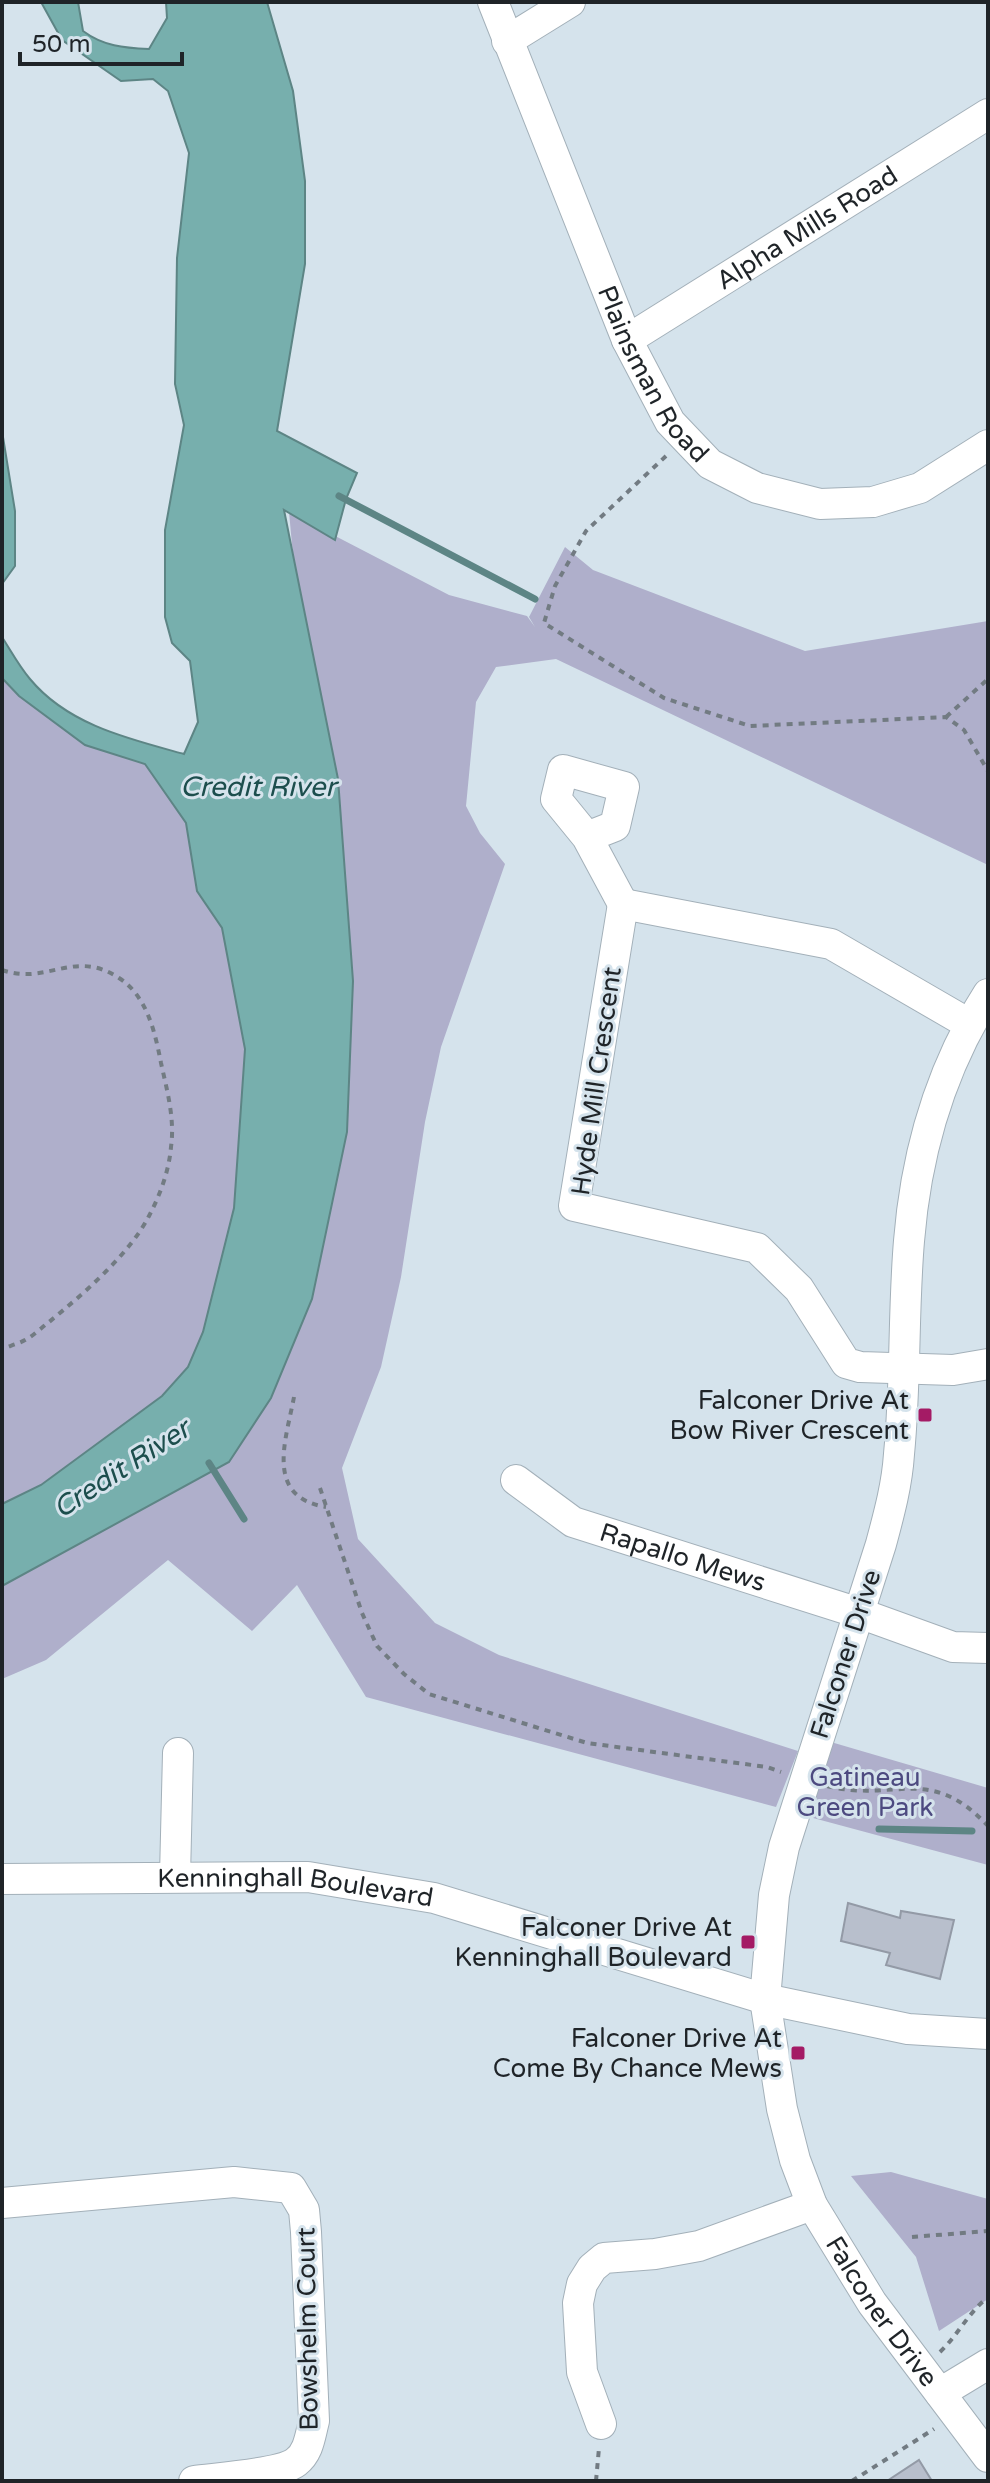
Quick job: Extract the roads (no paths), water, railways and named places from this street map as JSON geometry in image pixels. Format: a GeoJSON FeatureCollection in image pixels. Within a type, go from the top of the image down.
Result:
{"type":"FeatureCollection","features":[{"type":"Feature","properties":{"kind":"street","name":"Plainsman Road"},"geometry":{"type":"LineString","coordinates":[[493,2],[627,340],[670,422],[710,464],[757,488],[820,504],[873,502],[920,488],[988,445]]}},
{"type":"Feature","properties":{"kind":"street"},"geometry":{"type":"LineString","coordinates":[[507,41],[570,2]]}},
{"type":"Feature","properties":{"kind":"street","name":"Alpha Mills Road"},"geometry":{"type":"LineString","coordinates":[[627,340],[988,114]]}},
{"type":"Feature","properties":{"kind":"street"},"geometry":{"type":"LineString","coordinates":[[587,837],[623,904],[831,944],[969,1024]]}},
{"type":"Feature","properties":{"kind":"street","name":"Hyde Mill Crescent"},"geometry":{"type":"LineString","coordinates":[[623,904],[574,1206],[757,1248],[799,1289],[846,1363],[860,1367],[903,1369]]}},
{"type":"Feature","properties":{"kind":"street","name":"Falconer Drive"},"geometry":{"type":"LineString","coordinates":[[988,994],[969,1024],[940,1090],[916,1181],[909,1240],[899,1455],[893,1499],[784,1847],[774,1895],[765,1999],[782,2109],[795,2160],[812,2205],[872,2303],[988,2457]]}},
{"type":"Feature","properties":{"kind":"street"},"geometry":{"type":"LineString","coordinates":[[903,1369],[953,1370],[988,1364]]}},
{"type":"Feature","properties":{"kind":"street","name":"Rapallo Mews"},"geometry":{"type":"LineString","coordinates":[[516,1480],[573,1522],[859,1613],[953,1647],[988,1648]]}},
{"type":"Feature","properties":{"kind":"street"},"geometry":{"type":"LineString","coordinates":[[175,1876],[178,1753]]}},
{"type":"Feature","properties":{"kind":"street","name":"Kenninghall Boulevard"},"geometry":{"type":"LineString","coordinates":[[2,1879],[308,1877],[434,1898],[765,1999],[908,2029],[988,2034]]}},
{"type":"Feature","properties":{"kind":"street","name":"Bowshelm Court"},"geometry":{"type":"LineString","coordinates":[[2,2203],[234,2182],[291,2188],[304,2210],[306,2232],[314,2421],[308,2447],[295,2463],[275,2470],[194,2481]]}},
{"type":"Feature","properties":{"kind":"street"},"geometry":{"type":"LineString","coordinates":[[601,2424],[582,2372],[578,2303],[582,2284],[592,2268],[604,2258],[655,2254],[699,2246],[812,2205]]}},
{"type":"Feature","properties":{"kind":"street"},"geometry":{"type":"LineString","coordinates":[[940,2392],[988,2364]]}},
{"type":"Feature","properties":{"kind":"water","name":"Credit River"},"geometry":{"type":"Polygon","coordinates":[[[41,2],[78,2],[83,31],[114,45],[149,49],[167,18],[166,2],[267,2],[293,91],[305,181],[305,264],[277,431],[357,473],[335,540],[284,510],[338,779],[353,981],[347,1132],[312,1299],[271,1398],[229,1462],[2,1586],[2,1504],[41,1485],[162,1396],[188,1367],[203,1332],[234,1208],[245,1049],[222,928],[197,891],[186,823],[145,764],[85,745],[19,696],[2,678],[2,637],[26,674],[45,695],[62,708],[101,728],[184,754],[198,722],[190,661],[172,643],[165,617],[165,530],[184,425],[175,384],[177,258],[189,153],[168,91],[153,79],[121,81],[62,40],[41,2]]]}},
{"type":"Feature","properties":{"kind":"water"},"geometry":{"type":"Polygon","coordinates":[[[2,431],[15,511],[15,566],[2,584],[2,431]]]}},
{"type":"Feature","properties":{"kind":"waterway"},"geometry":{"type":"LineString","coordinates":[[339,496],[535,599]]}},
{"type":"Feature","properties":{"kind":"waterway"},"geometry":{"type":"LineString","coordinates":[[209,1463],[244,1519]]}},
{"type":"Feature","properties":{"kind":"waterway"},"geometry":{"type":"LineString","coordinates":[[879,1829],[972,1831]]}},
{"type":"Feature","properties":{"kind":"place","name":"Falconer Drive At Bow River Crescent"},"geometry":{"type":"Point","coordinates":[925,1415]}},
{"type":"Feature","properties":{"kind":"place","name":"Falconer Drive At Kenninghall Boulevard"},"geometry":{"type":"Point","coordinates":[748,1942]}},
{"type":"Feature","properties":{"kind":"place","name":"Falconer Drive At Come By Chance Mews"},"geometry":{"type":"Point","coordinates":[798,2053]}},
{"type":"Feature","properties":{"kind":"park label","name":"Gatineau Green Park"},"geometry":{"type":"Point","coordinates":[865,1792]}}]}
